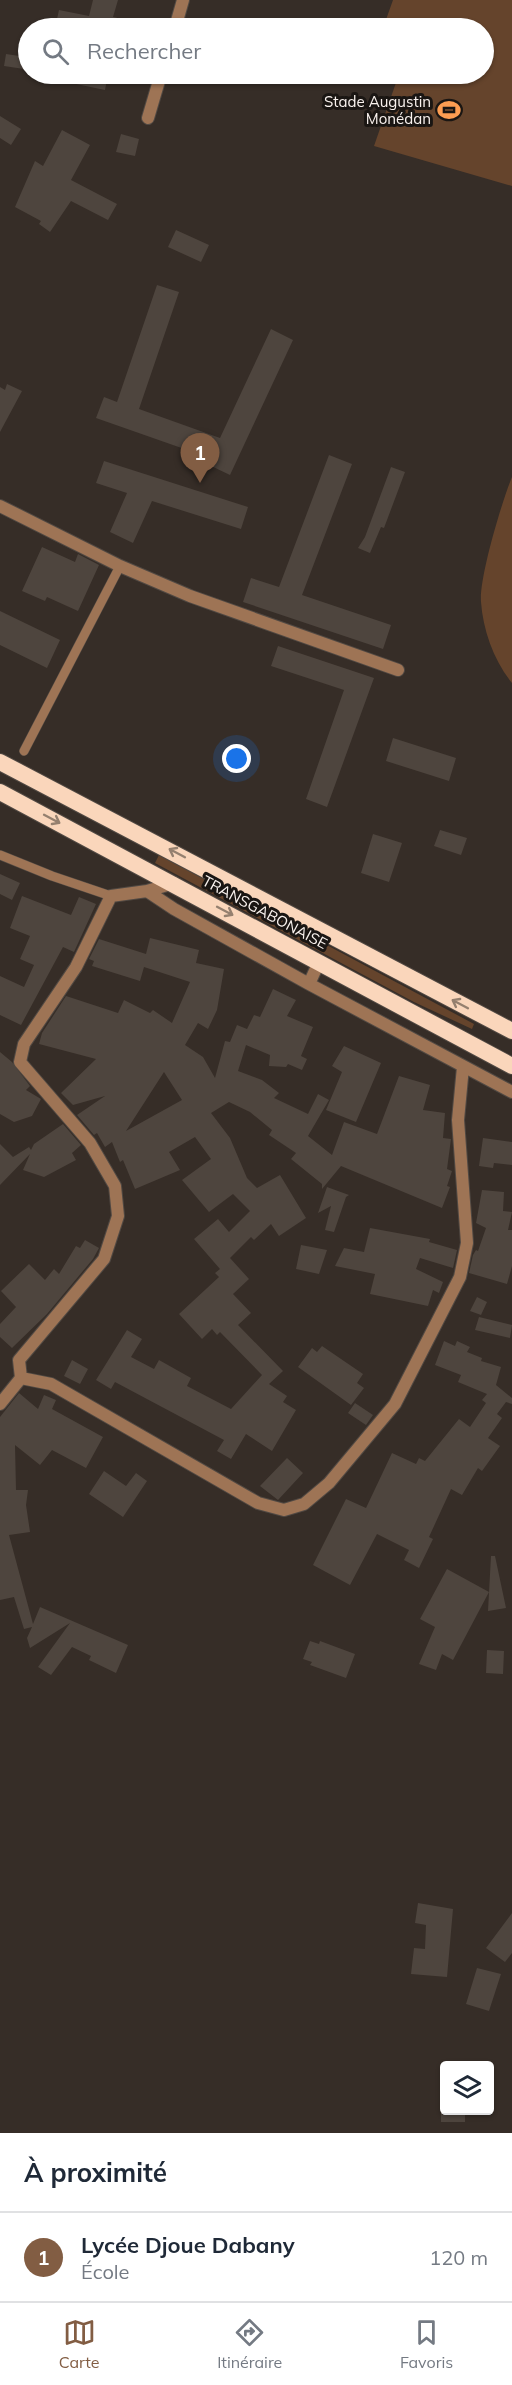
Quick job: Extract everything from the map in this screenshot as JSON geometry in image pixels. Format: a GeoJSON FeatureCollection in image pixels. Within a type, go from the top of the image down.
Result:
{"type":"FeatureCollection","features":[{"type":"Feature","properties":{"kind":"highway","name":"TRANSGABONAISE"},"geometry":{"type":"LineString","coordinates":[[0,762],[512,1031]]}},
{"type":"Feature","properties":{"kind":"highway","name":"TRANSGABONAISE"},"geometry":{"type":"LineString","coordinates":[[0,792],[174,883],[512,1066]]}},
{"type":"Feature","properties":{"kind":"street"},"geometry":{"type":"LineString","coordinates":[[178,18],[183,0]]}},
{"type":"Feature","properties":{"kind":"street"},"geometry":{"type":"LineString","coordinates":[[148,118],[158,84]]}},
{"type":"Feature","properties":{"kind":"street"},"geometry":{"type":"LineString","coordinates":[[0,506],[120,566],[190,596],[398,670]]}},
{"type":"Feature","properties":{"kind":"street"},"geometry":{"type":"LineString","coordinates":[[0,1404],[21,1378],[19,1360],[104,1259],[118,1216],[115,1186],[90,1143],[20,1062],[24,1044],[76,967],[111,896],[147,891],[174,883]]}},
{"type":"Feature","properties":{"kind":"street"},"geometry":{"type":"LineString","coordinates":[[147,891],[174,909],[309,984],[512,1092]]}},
{"type":"Feature","properties":{"kind":"street"},"geometry":{"type":"LineString","coordinates":[[309,984],[319,962]]}},
{"type":"Feature","properties":{"kind":"street"},"geometry":{"type":"LineString","coordinates":[[21,1378],[51,1384],[258,1503],[284,1510],[304,1504],[329,1483],[395,1404],[460,1277],[467,1243],[458,1120],[464,1067]]}},
{"type":"Feature","properties":{"kind":"lane"},"geometry":{"type":"LineString","coordinates":[[24,751],[120,566]]}},
{"type":"Feature","properties":{"kind":"lane"},"geometry":{"type":"LineString","coordinates":[[0,855],[111,896]]}},
{"type":"Feature","properties":{"kind":"shaded area","name":"Stade Augustin Monédan"},"geometry":{"type":"Polygon","coordinates":[[[393,0],[512,0],[512,186],[374,146],[396,84],[494,84],[494,18],[387,18],[393,0]]]}},
{"type":"Feature","properties":{"kind":"shaded area"},"geometry":{"type":"Polygon","coordinates":[[[512,477],[512,683],[490,645],[484,623],[481,591],[497,521],[512,477]]]}},
{"type":"Feature","properties":{"kind":"shaded area"},"geometry":{"type":"Polygon","coordinates":[[[159,855],[474,1024],[472,1029],[414,1002],[155,863],[159,855]]]}},
{"type":"Feature","properties":{"kind":"building"},"geometry":{"type":"Polygon","coordinates":[[[93,0],[118,0],[113,17],[117,18],[57,18],[59,10],[89,16],[93,0]]]}},
{"type":"Feature","properties":{"kind":"building"},"geometry":{"type":"Polygon","coordinates":[[[6,54],[18,56],[18,68],[4,66],[6,54]]]}},
{"type":"Feature","properties":{"kind":"building"},"geometry":{"type":"Polygon","coordinates":[[[76,84],[106,84],[105,90],[76,84]]]}},
{"type":"Feature","properties":{"kind":"building"},"geometry":{"type":"Polygon","coordinates":[[[0,116],[21,129],[11,145],[0,138],[0,116]]]}},
{"type":"Feature","properties":{"kind":"building"},"geometry":{"type":"Polygon","coordinates":[[[62,130],[90,145],[71,180],[117,204],[108,220],[71,201],[50,232],[39,224],[41,221],[15,207],[35,161],[43,166],[62,130]]]}},
{"type":"Feature","properties":{"kind":"building"},"geometry":{"type":"Polygon","coordinates":[[[121,134],[139,139],[135,156],[116,152],[121,134]]]}},
{"type":"Feature","properties":{"kind":"building"},"geometry":{"type":"Polygon","coordinates":[[[176,230],[209,245],[201,262],[168,247],[176,230]]]}},
{"type":"Feature","properties":{"kind":"building"},"geometry":{"type":"Polygon","coordinates":[[[157,285],[179,292],[139,409],[220,438],[271,329],[293,340],[230,475],[207,464],[210,458],[96,418],[104,397],[117,402],[157,285]]]}},
{"type":"Feature","properties":{"kind":"building"},"geometry":{"type":"Polygon","coordinates":[[[7,384],[22,391],[0,432],[0,387],[5,390],[7,384]]]}},
{"type":"Feature","properties":{"kind":"building"},"geometry":{"type":"Polygon","coordinates":[[[329,455],[352,464],[302,595],[391,625],[383,649],[243,602],[251,578],[279,587],[329,455]]]}},
{"type":"Feature","properties":{"kind":"building"},"geometry":{"type":"Polygon","coordinates":[[[104,461],[248,507],[241,529],[152,501],[133,543],[110,532],[127,493],[96,483],[104,461]]]}},
{"type":"Feature","properties":{"kind":"building"},"geometry":{"type":"Polygon","coordinates":[[[391,467],[405,472],[384,528],[381,527],[370,553],[358,548],[365,537],[391,467]]]}},
{"type":"Feature","properties":{"kind":"building"},"geometry":{"type":"Polygon","coordinates":[[[42,547],[75,562],[78,554],[99,565],[78,611],[47,597],[45,601],[22,591],[42,547]]]}},
{"type":"Feature","properties":{"kind":"building"},"geometry":{"type":"Polygon","coordinates":[[[0,611],[60,640],[47,668],[0,645],[0,611]]]}},
{"type":"Feature","properties":{"kind":"building"},"geometry":{"type":"Polygon","coordinates":[[[278,646],[374,678],[327,807],[306,799],[344,690],[271,666],[278,646]]]}},
{"type":"Feature","properties":{"kind":"building"},"geometry":{"type":"Polygon","coordinates":[[[393,738],[456,758],[449,781],[386,761],[393,738]]]}},
{"type":"Feature","properties":{"kind":"building"},"geometry":{"type":"Polygon","coordinates":[[[440,830],[467,838],[461,855],[434,846],[440,830]]]}},
{"type":"Feature","properties":{"kind":"building"},"geometry":{"type":"Polygon","coordinates":[[[373,834],[402,843],[389,882],[361,873],[373,834]]]}},
{"type":"Feature","properties":{"kind":"building"},"geometry":{"type":"Polygon","coordinates":[[[0,874],[20,883],[12,900],[0,894],[0,874]]]}},
{"type":"Feature","properties":{"kind":"building"},"geometry":{"type":"Polygon","coordinates":[[[22,896],[71,915],[79,897],[96,904],[74,952],[63,947],[21,1025],[0,1015],[0,976],[24,987],[34,965],[20,959],[30,936],[10,928],[22,896]]]}},
{"type":"Feature","properties":{"kind":"building"},"geometry":{"type":"Polygon","coordinates":[[[150,938],[199,950],[196,963],[224,969],[217,1010],[208,1029],[198,1023],[185,1045],[203,1057],[215,1078],[225,1041],[230,1042],[237,1025],[247,1029],[254,1015],[260,1017],[273,989],[296,1000],[287,1016],[313,1027],[301,1056],[307,1059],[302,1070],[288,1064],[286,1067],[269,1066],[270,1055],[246,1045],[238,1071],[262,1080],[279,1093],[274,1098],[308,1114],[318,1094],[329,1100],[308,1136],[332,1155],[344,1122],[377,1134],[399,1076],[430,1085],[423,1110],[445,1113],[443,1138],[451,1139],[447,1169],[452,1171],[447,1186],[450,1187],[442,1208],[341,1166],[322,1189],[322,1184],[291,1159],[296,1153],[269,1135],[272,1130],[250,1112],[229,1102],[211,1113],[230,1138],[247,1178],[257,1188],[280,1175],[306,1218],[279,1236],[271,1224],[254,1240],[251,1237],[230,1258],[249,1279],[233,1294],[251,1313],[238,1325],[283,1371],[269,1384],[287,1396],[283,1402],[296,1410],[272,1451],[246,1434],[231,1459],[217,1451],[224,1440],[115,1382],[111,1389],[96,1380],[127,1330],[142,1339],[131,1357],[154,1369],[159,1360],[191,1378],[187,1386],[231,1409],[262,1375],[220,1332],[217,1335],[212,1329],[202,1339],[179,1314],[219,1277],[215,1273],[220,1269],[194,1239],[218,1219],[229,1232],[250,1211],[233,1194],[209,1212],[182,1180],[211,1159],[195,1137],[169,1152],[180,1170],[135,1189],[123,1160],[120,1162],[112,1142],[105,1147],[97,1133],[94,1135],[77,1115],[105,1096],[73,1105],[61,1093],[96,1059],[39,1044],[42,1033],[66,996],[118,1013],[124,1000],[150,1013],[153,1010],[172,1023],[190,982],[144,967],[140,981],[92,966],[94,961],[89,959],[99,939],[146,954],[150,938]],[[164,1072],[126,1131],[182,1100],[164,1072]]]}},
{"type":"Feature","properties":{"kind":"building"},"geometry":{"type":"Polygon","coordinates":[[[344,1046],[381,1063],[356,1122],[326,1110],[342,1072],[332,1066],[344,1046]]]}},
{"type":"Feature","properties":{"kind":"building"},"geometry":{"type":"Polygon","coordinates":[[[0,1052],[12,1062],[30,1086],[26,1090],[41,1099],[32,1116],[14,1122],[0,1114],[0,1052]]]}},
{"type":"Feature","properties":{"kind":"building"},"geometry":{"type":"Polygon","coordinates":[[[63,1124],[81,1145],[72,1153],[76,1160],[44,1177],[23,1170],[30,1154],[0,1185],[0,1144],[13,1157],[29,1147],[31,1150],[34,1144],[63,1124]]]}},
{"type":"Feature","properties":{"kind":"building"},"geometry":{"type":"Polygon","coordinates":[[[483,1138],[512,1142],[512,1165],[494,1163],[493,1168],[479,1166],[483,1138]]]}},
{"type":"Feature","properties":{"kind":"building"},"geometry":{"type":"Polygon","coordinates":[[[327,1187],[349,1195],[346,1197],[334,1232],[325,1230],[331,1206],[318,1213],[327,1187]]]}},
{"type":"Feature","properties":{"kind":"building"},"geometry":{"type":"Polygon","coordinates":[[[482,1190],[504,1192],[503,1211],[512,1212],[508,1230],[512,1230],[512,1266],[507,1284],[469,1273],[473,1255],[476,1250],[478,1251],[486,1228],[476,1223],[482,1190]]]}},
{"type":"Feature","properties":{"kind":"building"},"geometry":{"type":"Polygon","coordinates":[[[370,1228],[430,1239],[429,1242],[457,1250],[453,1268],[420,1258],[416,1269],[443,1282],[439,1293],[433,1290],[428,1306],[370,1294],[375,1274],[335,1266],[344,1248],[364,1252],[370,1228]]]}},
{"type":"Feature","properties":{"kind":"building"},"geometry":{"type":"Polygon","coordinates":[[[85,1240],[99,1248],[93,1259],[47,1314],[12,1348],[0,1337],[0,1324],[16,1307],[1,1291],[29,1264],[45,1280],[54,1269],[59,1274],[76,1246],[80,1248],[85,1240]]]}},
{"type":"Feature","properties":{"kind":"building"},"geometry":{"type":"Polygon","coordinates":[[[301,1245],[327,1250],[319,1274],[296,1269],[301,1245]]]}},
{"type":"Feature","properties":{"kind":"building"},"geometry":{"type":"Polygon","coordinates":[[[477,1297],[487,1302],[481,1315],[470,1311],[477,1297]]]}},
{"type":"Feature","properties":{"kind":"building"},"geometry":{"type":"Polygon","coordinates":[[[479,1317],[512,1325],[510,1338],[475,1330],[479,1317]]]}},
{"type":"Feature","properties":{"kind":"building"},"geometry":{"type":"Polygon","coordinates":[[[444,1341],[455,1346],[457,1341],[470,1347],[467,1352],[482,1358],[481,1361],[501,1367],[496,1385],[512,1398],[512,1404],[506,1402],[497,1414],[502,1418],[488,1438],[500,1446],[482,1471],[478,1468],[462,1495],[451,1489],[429,1537],[433,1539],[419,1568],[404,1560],[409,1550],[377,1534],[350,1585],[313,1565],[346,1499],[366,1508],[392,1453],[416,1464],[419,1458],[425,1461],[459,1419],[470,1427],[486,1403],[482,1400],[487,1394],[458,1382],[461,1375],[435,1365],[444,1341]]]}},
{"type":"Feature","properties":{"kind":"building"},"geometry":{"type":"Polygon","coordinates":[[[322,1346],[363,1374],[357,1383],[364,1388],[351,1405],[298,1367],[312,1348],[317,1352],[322,1346]]]}},
{"type":"Feature","properties":{"kind":"building"},"geometry":{"type":"Polygon","coordinates":[[[72,1360],[88,1369],[80,1384],[64,1376],[72,1360]]]}},
{"type":"Feature","properties":{"kind":"building"},"geometry":{"type":"Polygon","coordinates":[[[19,1393],[38,1409],[44,1395],[56,1400],[52,1409],[103,1437],[86,1468],[52,1450],[40,1465],[15,1445],[16,1490],[28,1490],[26,1505],[30,1532],[9,1535],[33,1624],[40,1607],[128,1645],[116,1673],[89,1660],[91,1656],[72,1647],[51,1675],[38,1667],[70,1623],[30,1648],[27,1638],[32,1627],[24,1629],[14,1597],[0,1600],[0,1417],[19,1393]]]}},
{"type":"Feature","properties":{"kind":"building"},"geometry":{"type":"Polygon","coordinates":[[[355,1403],[373,1415],[366,1425],[348,1413],[355,1403]]]}},
{"type":"Feature","properties":{"kind":"building"},"geometry":{"type":"Polygon","coordinates":[[[287,1458],[303,1473],[278,1500],[260,1486],[287,1458]]]}},
{"type":"Feature","properties":{"kind":"building"},"geometry":{"type":"Polygon","coordinates":[[[104,1471],[126,1486],[136,1473],[147,1481],[123,1517],[89,1494],[104,1471]]]}},
{"type":"Feature","properties":{"kind":"building"},"geometry":{"type":"Polygon","coordinates":[[[491,1556],[495,1556],[506,1608],[488,1611],[491,1556]]]}},
{"type":"Feature","properties":{"kind":"building"},"geometry":{"type":"Polygon","coordinates":[[[447,1569],[489,1592],[453,1660],[442,1654],[436,1670],[419,1664],[435,1627],[420,1619],[447,1569]]]}},
{"type":"Feature","properties":{"kind":"building"},"geometry":{"type":"Polygon","coordinates":[[[310,1641],[319,1644],[320,1641],[355,1654],[346,1678],[310,1665],[312,1662],[303,1659],[310,1641]]]}},
{"type":"Feature","properties":{"kind":"building"},"geometry":{"type":"Polygon","coordinates":[[[487,1650],[504,1651],[503,1674],[486,1673],[487,1650]]]}},
{"type":"Feature","properties":{"kind":"building"},"geometry":{"type":"Polygon","coordinates":[[[418,1903],[453,1909],[447,1977],[411,1974],[414,1948],[425,1949],[426,1925],[415,1923],[418,1903]]]}},
{"type":"Feature","properties":{"kind":"building"},"geometry":{"type":"Polygon","coordinates":[[[512,1913],[512,1953],[505,1962],[486,1948],[512,1913]]]}},
{"type":"Feature","properties":{"kind":"building"},"geometry":{"type":"Polygon","coordinates":[[[477,1968],[501,1974],[489,2011],[466,2004],[477,1968]]]}},
{"type":"Feature","properties":{"kind":"building"},"geometry":{"type":"Polygon","coordinates":[[[441,2115],[465,2115],[465,2122],[441,2122],[441,2115]]]}},
{"type":"Feature","properties":{"kind":"place","name":"Stade Augustin Monédan"},"geometry":{"type":"Point","coordinates":[449,110]}},
{"type":"Feature","properties":{"kind":"place","name":"Lycée Djoue Dabany"},"geometry":{"type":"Point","coordinates":[200,483]}}]}
